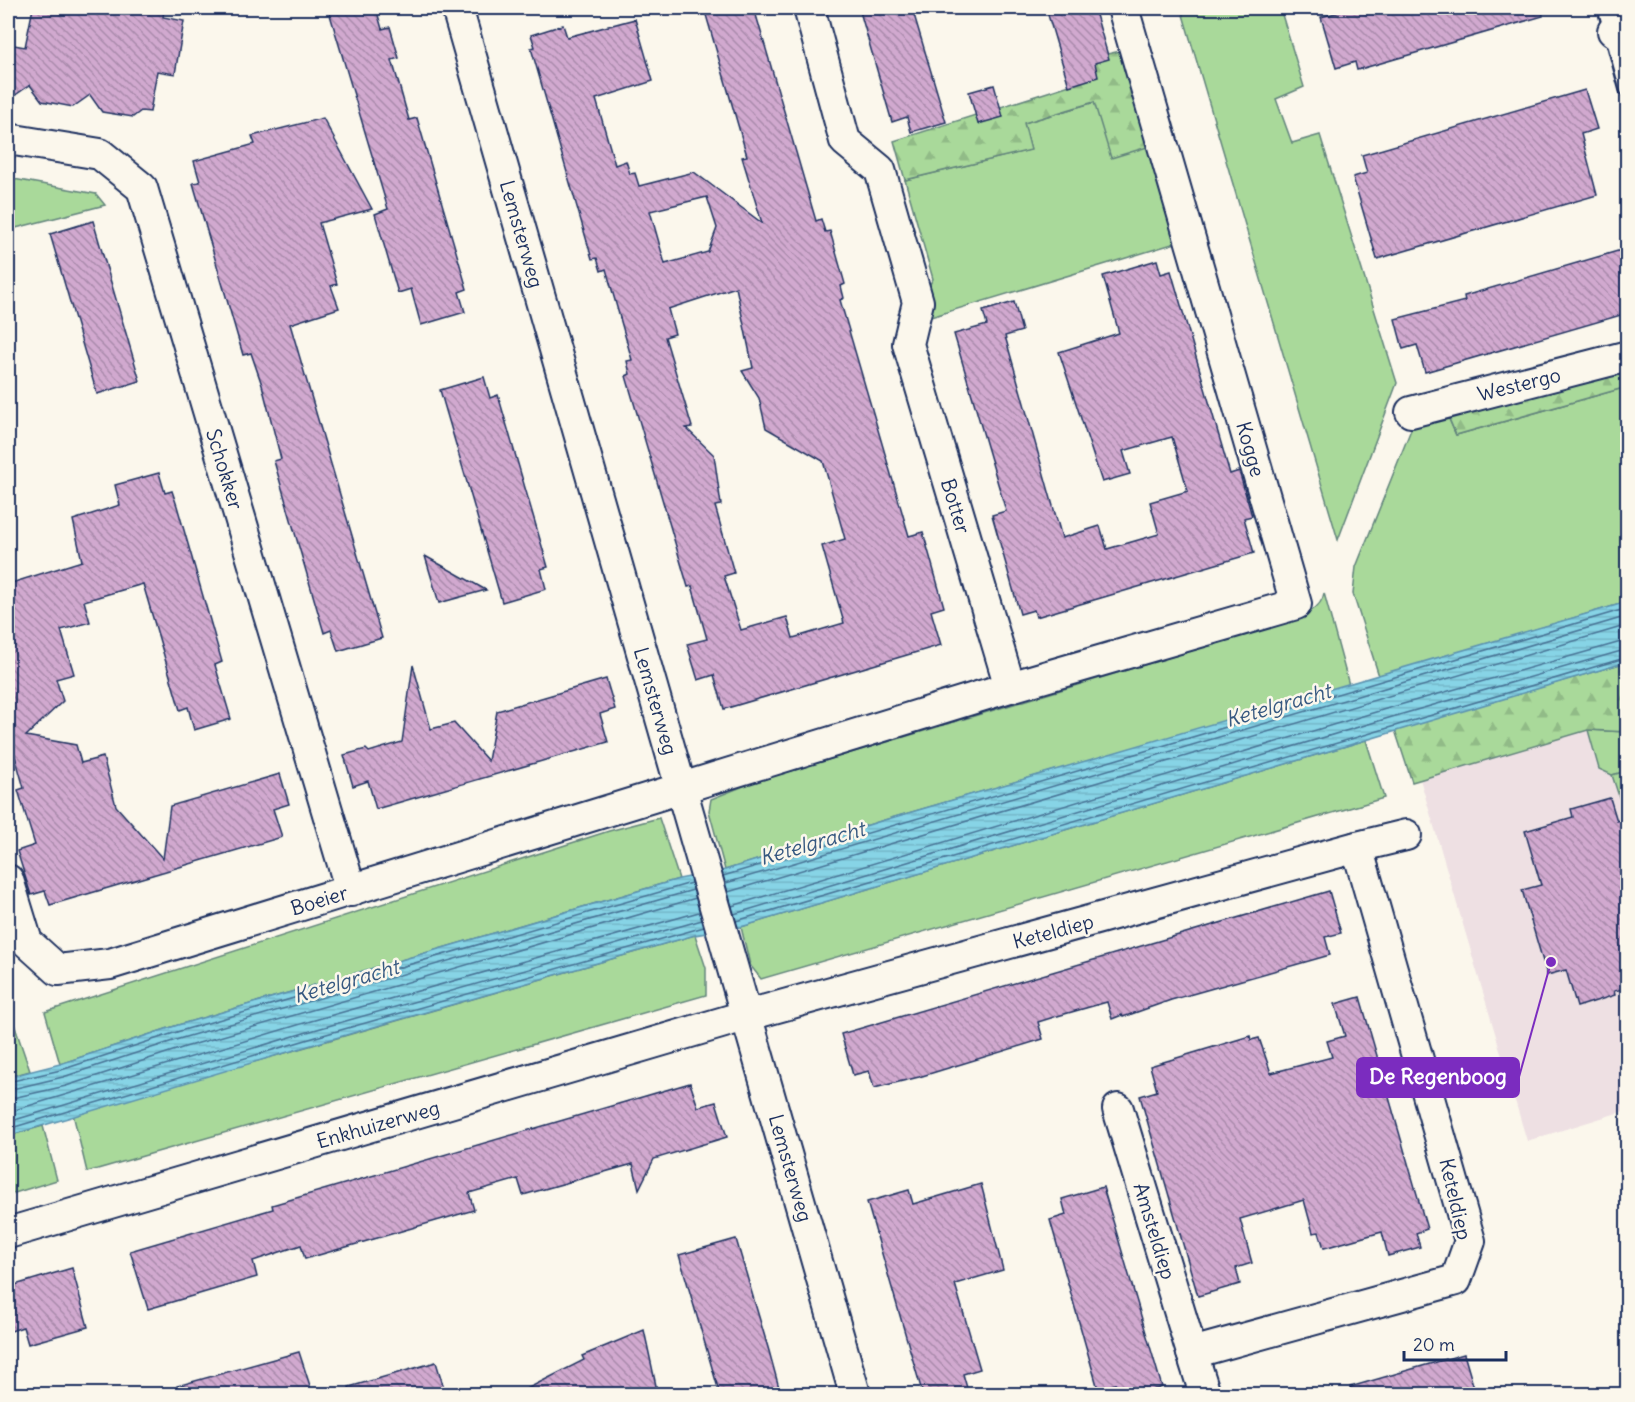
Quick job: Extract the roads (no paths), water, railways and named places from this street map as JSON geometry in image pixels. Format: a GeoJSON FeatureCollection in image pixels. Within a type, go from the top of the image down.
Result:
{"type":"FeatureCollection","features":[{"type":"Feature","properties":{"kind":"street","name":"Lemsterweg"},"geometry":{"type":"LineString","coordinates":[[457,8],[691,825],[748,1015],[855,1395]]}},
{"type":"Feature","properties":{"kind":"street","name":"Botter"},"geometry":{"type":"LineString","coordinates":[[809,8],[845,141],[880,170],[918,302],[908,344],[1010,687]]}},
{"type":"Feature","properties":{"kind":"street","name":"Kogge"},"geometry":{"type":"LineString","coordinates":[[1010,687],[1296,604],[1123,8]]}},
{"type":"Feature","properties":{"kind":"street","name":"Schokker"},"geometry":{"type":"LineString","coordinates":[[8,139],[100,154],[142,188],[351,891]]}},
{"type":"Feature","properties":{"kind":"street","name":"Westergo"},"geometry":{"type":"LineString","coordinates":[[1411,412],[1628,356]]}},
{"type":"Feature","properties":{"kind":"street"},"geometry":{"type":"LineString","coordinates":[[681,790],[1010,687]]}},
{"type":"Feature","properties":{"kind":"street","name":"Boeier"},"geometry":{"type":"LineString","coordinates":[[8,880],[27,942],[58,970],[110,964],[681,790]]}},
{"type":"Feature","properties":{"kind":"street","name":"Keteldiep"},"geometry":{"type":"LineString","coordinates":[[748,1015],[1406,835]]}},
{"type":"Feature","properties":{"kind":"street","name":"Keteldiep"},"geometry":{"type":"LineString","coordinates":[[1192,1353],[1456,1280],[1470,1241],[1357,847]]}},
{"type":"Feature","properties":{"kind":"street","name":"Enkhuizerweg"},"geometry":{"type":"LineString","coordinates":[[8,1233],[748,1015]]}},
{"type":"Feature","properties":{"kind":"street","name":"Amsteldiep"},"geometry":{"type":"LineString","coordinates":[[1118,1109],[1192,1353]]}},
{"type":"Feature","properties":{"kind":"street"},"geometry":{"type":"LineString","coordinates":[[1192,1353],[1205,1395]]}},
{"type":"Feature","properties":{"kind":"lane"},"geometry":{"type":"LineString","coordinates":[[1615,22],[1628,89]]}},
{"type":"Feature","properties":{"kind":"water","name":"Ketelgracht"},"geometry":{"type":"Polygon","coordinates":[[[1627,602],[1627,662],[741,927],[695,935],[318,1043],[8,1136],[8,1077],[60,1064],[178,1025],[679,879],[725,870],[881,821],[1627,602]]]}},
{"type":"Feature","properties":{"kind":"place","name":"De Regenboog"},"geometry":{"type":"Point","coordinates":[1551,962]}}]}
